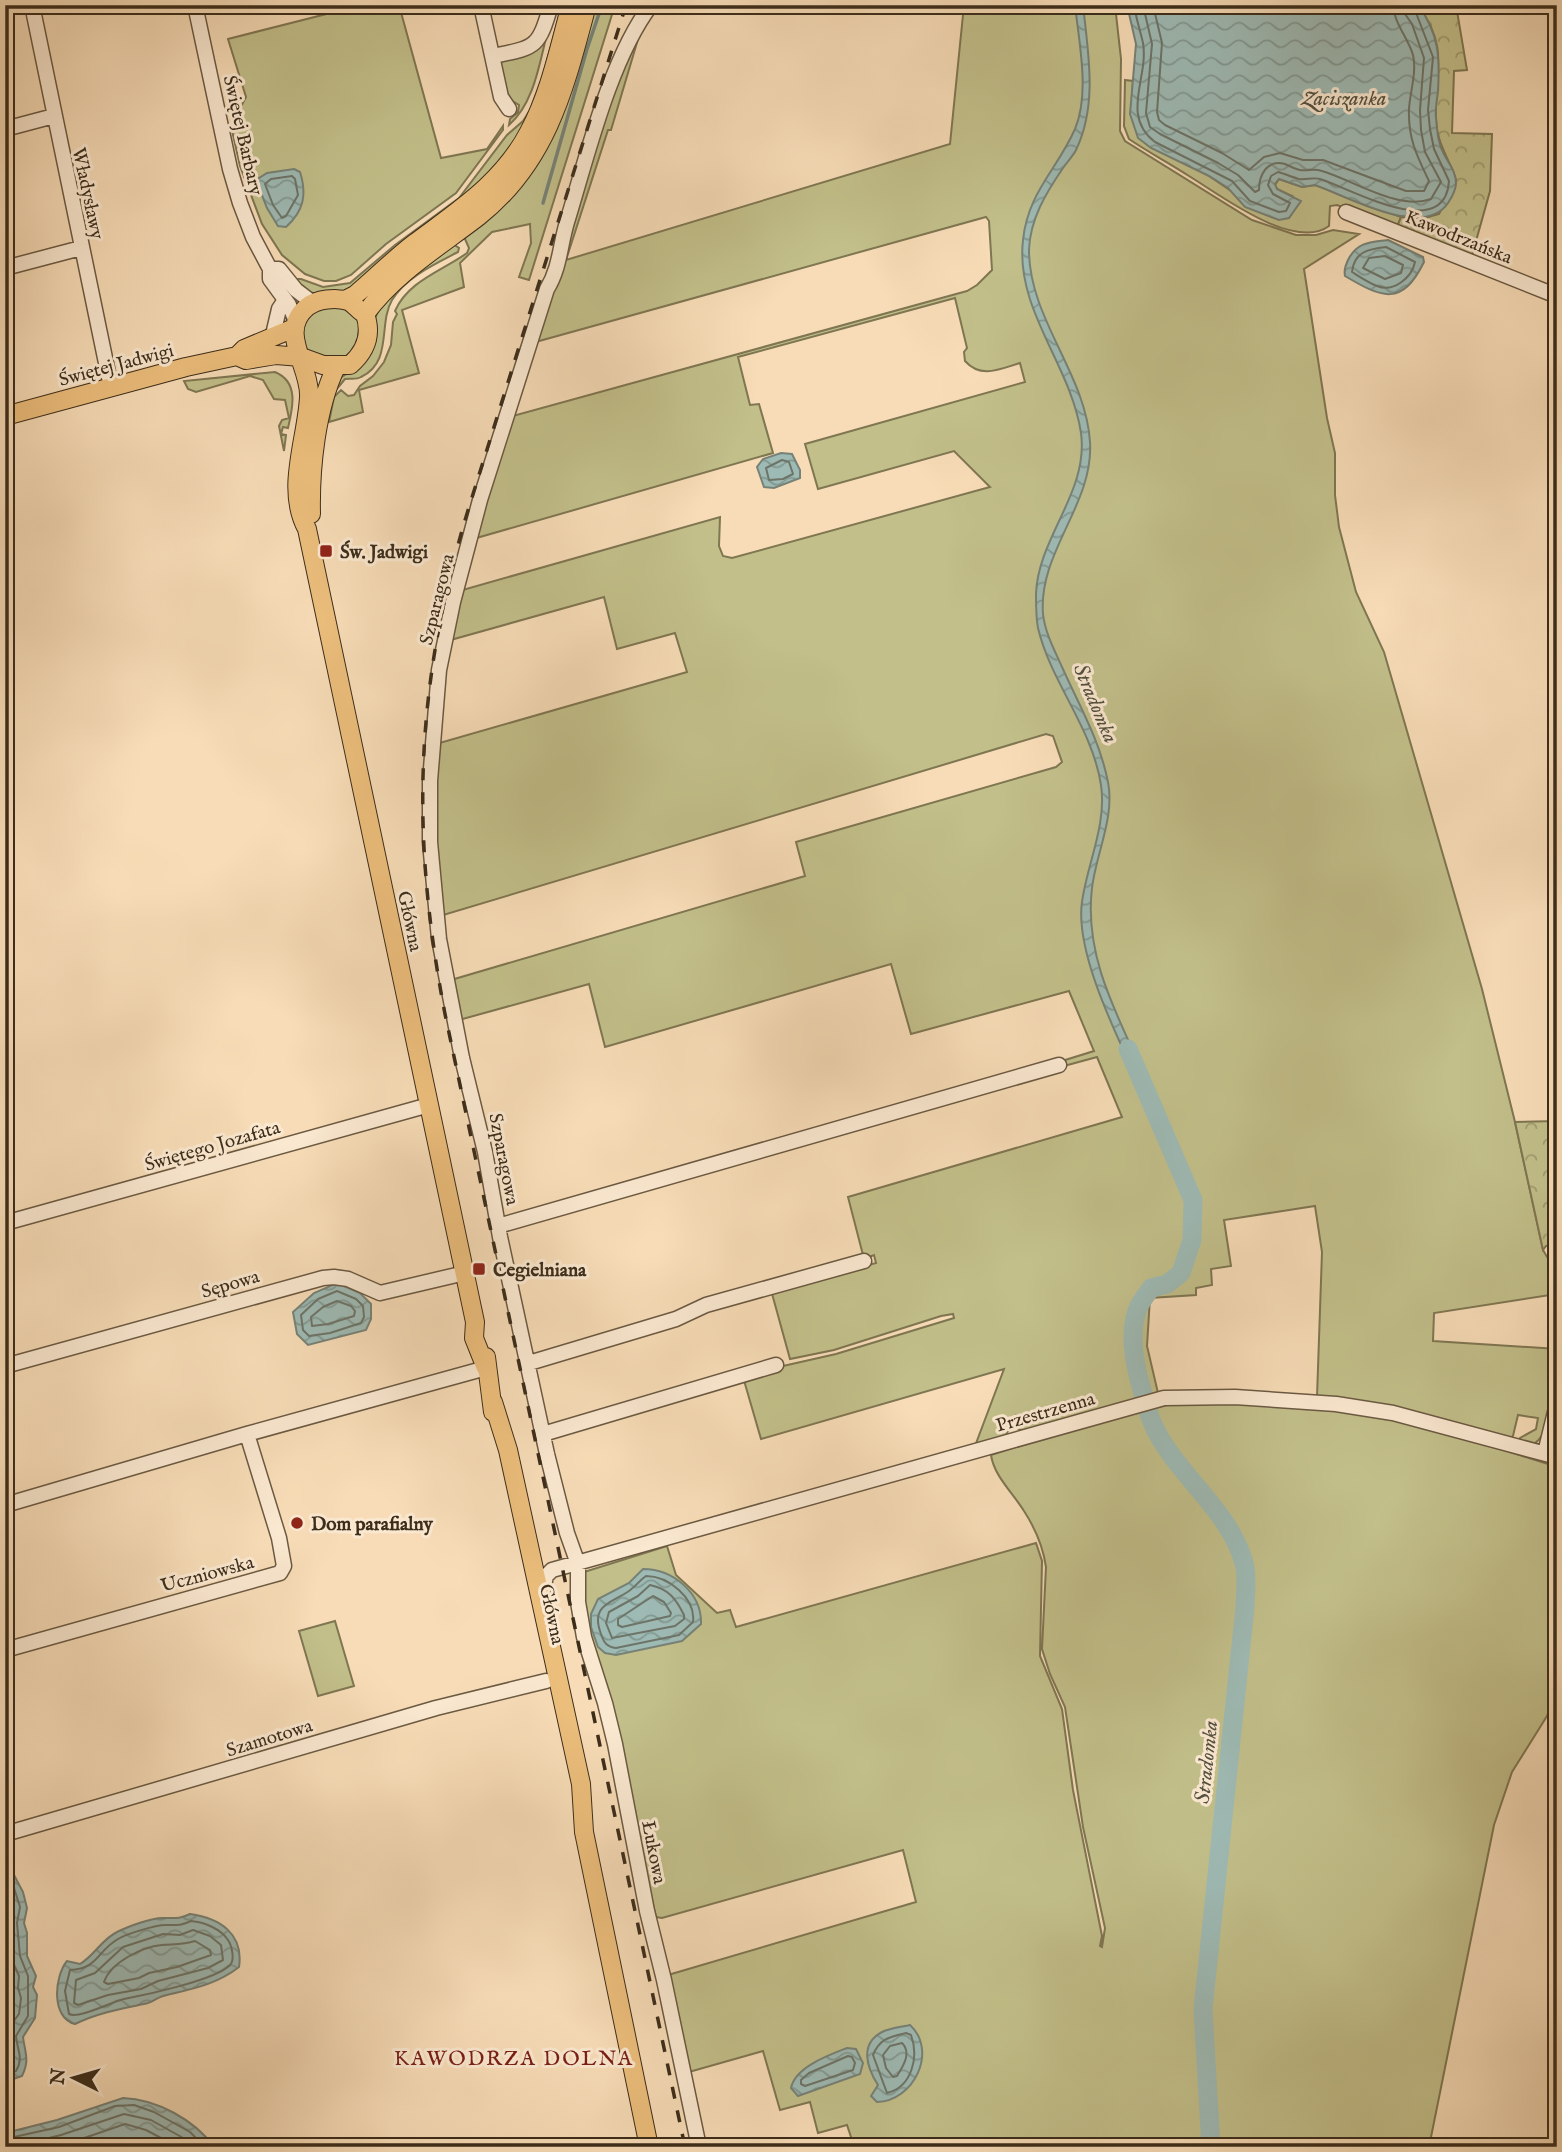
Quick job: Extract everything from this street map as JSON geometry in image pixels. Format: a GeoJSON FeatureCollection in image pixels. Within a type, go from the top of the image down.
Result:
{"type":"FeatureCollection","features":[{"type":"Feature","properties":{"kind":"main road"},"geometry":{"type":"LineString","coordinates":[[345,300],[365,314],[368,330],[366,346],[350,365],[323,365],[301,357],[294,338],[299,315],[313,303],[345,300],[355,295],[416,242],[486,189],[510,162],[528,134],[544,99],[571,5]]}},
{"type":"Feature","properties":{"kind":"main road"},"geometry":{"type":"LineString","coordinates":[[365,314],[378,297],[420,260],[493,204],[526,167],[544,138],[559,104],[587,5]]}},
{"type":"Feature","properties":{"kind":"main road","name":"Świętej Jadwigi"},"geometry":{"type":"LineString","coordinates":[[5,416],[237,356],[244,349],[272,339],[295,324]]}},
{"type":"Feature","properties":{"kind":"main road","name":"Świętej Jadwigi"},"geometry":{"type":"LineString","coordinates":[[237,356],[246,360],[276,355],[301,357]]}},
{"type":"Feature","properties":{"kind":"main road","name":"Główna"},"geometry":{"type":"LineString","coordinates":[[301,357],[309,388],[299,477],[301,517],[307,529],[465,1273],[475,1322],[473,1334],[486,1368],[506,1491],[573,1807],[584,1832]]}},
{"type":"Feature","properties":{"kind":"main road","name":"Główna"},"geometry":{"type":"LineString","coordinates":[[307,529],[312,516],[311,486],[315,449],[327,387],[336,367]]}},
{"type":"Feature","properties":{"kind":"main road","name":"Główna"},"geometry":{"type":"LineString","coordinates":[[493,1402],[508,1450],[581,1784],[584,1832],[649,2147]]}},
{"type":"Feature","properties":{"kind":"street","name":"Władysławy"},"geometry":{"type":"LineString","coordinates":[[32,5],[111,387]]}},
{"type":"Feature","properties":{"kind":"street","name":"Świętej Barbary"},"geometry":{"type":"LineString","coordinates":[[195,5],[240,204],[270,269],[270,279],[285,300],[295,324]]}},
{"type":"Feature","properties":{"kind":"street"},"geometry":{"type":"LineString","coordinates":[[481,5],[501,97],[509,109]]}},
{"type":"Feature","properties":{"kind":"street"},"geometry":{"type":"LineString","coordinates":[[493,56],[527,49],[536,42],[543,32],[551,5]]}},
{"type":"Feature","properties":{"kind":"street","name":"Szparagowa"},"geometry":{"type":"LineString","coordinates":[[578,1564],[567,1533],[543,1434],[498,1226],[485,1152],[462,1058],[436,916],[429,811],[439,670],[453,602],[480,500],[547,289],[556,274],[561,242],[603,107],[631,37],[651,5]]}},
{"type":"Feature","properties":{"kind":"street"},"geometry":{"type":"LineString","coordinates":[[5,129],[54,116]]}},
{"type":"Feature","properties":{"kind":"street","name":"Kawodrzańska"},"geometry":{"type":"LineString","coordinates":[[1346,212],[1557,296]]}},
{"type":"Feature","properties":{"kind":"street"},"geometry":{"type":"LineString","coordinates":[[5,268],[81,248]]}},
{"type":"Feature","properties":{"kind":"street","name":"Świętej Barbary"},"geometry":{"type":"LineString","coordinates":[[270,269],[279,269],[296,290],[313,303]]}},
{"type":"Feature","properties":{"kind":"street"},"geometry":{"type":"LineString","coordinates":[[272,339],[279,309],[285,300]]}},
{"type":"Feature","properties":{"kind":"street","name":"Szparagowa"},"geometry":{"type":"LineString","coordinates":[[498,1226],[1059,1065]]}},
{"type":"Feature","properties":{"kind":"street","name":"Świętego Jozafata"},"geometry":{"type":"LineString","coordinates":[[5,1223],[429,1105]]}},
{"type":"Feature","properties":{"kind":"street"},"geometry":{"type":"LineString","coordinates":[[529,1363],[676,1319],[706,1305],[864,1261]]}},
{"type":"Feature","properties":{"kind":"street","name":"Sępowa"},"geometry":{"type":"LineString","coordinates":[[5,1366],[323,1278],[348,1279],[380,1293],[465,1273]]}},
{"type":"Feature","properties":{"kind":"street"},"geometry":{"type":"LineString","coordinates":[[543,1434],[776,1365]]}},
{"type":"Feature","properties":{"kind":"street"},"geometry":{"type":"LineString","coordinates":[[5,1505],[486,1368]]}},
{"type":"Feature","properties":{"kind":"street","name":"Przestrzenna"},"geometry":{"type":"LineString","coordinates":[[552,1570],[1164,1398],[1235,1397],[1336,1404],[1393,1413],[1551,1455]]}},
{"type":"Feature","properties":{"kind":"street"},"geometry":{"type":"LineString","coordinates":[[1551,1455],[1557,1405]]}},
{"type":"Feature","properties":{"kind":"street","name":"Uczniowska"},"geometry":{"type":"LineString","coordinates":[[5,1650],[280,1573],[284,1566],[279,1538],[247,1434]]}},
{"type":"Feature","properties":{"kind":"street"},"geometry":{"type":"LineString","coordinates":[[528,1546],[537,1559],[552,1570],[543,1584],[540,1603]]}},
{"type":"Feature","properties":{"kind":"street","name":"Łukowa"},"geometry":{"type":"LineString","coordinates":[[578,1564],[578,1602],[584,1637],[606,1703],[642,1887],[699,2147]]}},
{"type":"Feature","properties":{"kind":"street","name":"Szamotowa"},"geometry":{"type":"LineString","coordinates":[[5,1834],[374,1726],[546,1681]]}},
{"type":"Feature","properties":{"kind":"green space"},"geometry":{"type":"Polygon","coordinates":[[[362,5],[399,5],[441,158],[487,149],[503,126],[503,130],[456,193],[386,244],[351,275],[336,281],[324,281],[305,274],[282,255],[262,224],[240,166],[231,126],[246,97],[228,39],[362,5]]]}},
{"type":"Feature","properties":{"kind":"green space"},"geometry":{"type":"Polygon","coordinates":[[[562,5],[565,5],[533,113],[490,177],[345,292],[318,294],[304,291],[296,279],[323,287],[350,283],[395,245],[459,198],[507,135],[523,121],[530,110],[543,75],[562,5]]]}},
{"type":"Feature","properties":{"kind":"green space"},"geometry":{"type":"Polygon","coordinates":[[[597,5],[615,5],[529,280],[519,277],[531,243],[530,224],[492,232],[460,263],[464,287],[402,310],[419,373],[359,390],[363,412],[329,422],[334,397],[341,390],[348,396],[354,395],[384,362],[391,345],[393,322],[397,314],[395,311],[408,292],[467,253],[469,248],[465,239],[466,233],[585,35],[597,5]]]}},
{"type":"Feature","properties":{"kind":"green space"},"geometry":{"type":"Polygon","coordinates":[[[964,5],[1115,5],[1121,59],[1120,131],[1125,141],[1252,220],[1296,235],[1316,235],[1333,230],[1359,234],[1304,269],[1335,453],[1335,495],[1339,527],[1356,592],[1384,652],[1482,989],[1543,1250],[1557,1274],[1557,1294],[1434,1313],[1433,1341],[1557,1349],[1550,1416],[1540,1439],[1532,1445],[1521,1443],[1520,1438],[1536,1429],[1538,1418],[1518,1415],[1513,1436],[1509,1439],[1317,1397],[1322,1252],[1315,1206],[1224,1220],[1231,1266],[1211,1269],[1212,1285],[1196,1288],[1196,1295],[1150,1298],[1147,1346],[1158,1393],[1024,1432],[1017,1428],[1019,1416],[1016,1415],[1006,1435],[975,1446],[1004,1369],[761,1439],[743,1377],[836,1354],[954,1318],[953,1314],[941,1316],[834,1350],[790,1359],[771,1290],[876,1263],[874,1255],[864,1259],[848,1197],[1122,1117],[1097,1057],[1064,1066],[1062,1061],[1094,1051],[1069,991],[911,1034],[891,964],[605,1047],[589,984],[459,1020],[451,980],[805,876],[796,842],[1056,767],[1062,762],[1053,736],[1046,734],[440,916],[436,885],[436,744],[687,672],[675,633],[617,649],[604,597],[447,641],[459,591],[720,517],[719,546],[723,556],[732,558],[990,487],[954,451],[818,489],[805,444],[1025,382],[1020,363],[984,371],[965,361],[964,352],[967,348],[955,298],[738,357],[750,405],[759,404],[773,453],[473,539],[509,417],[967,291],[992,270],[989,221],[986,217],[532,343],[620,71],[644,19],[611,130],[608,130],[566,260],[950,144],[964,5]]]}},
{"type":"Feature","properties":{"kind":"green space"},"geometry":{"type":"Polygon","coordinates":[[[1418,5],[1456,5],[1467,70],[1454,71],[1452,133],[1492,134],[1490,191],[1471,259],[1397,227],[1401,217],[1425,218],[1439,214],[1456,180],[1437,130],[1438,53],[1435,38],[1418,5]]]}},
{"type":"Feature","properties":{"kind":"green space"},"geometry":{"type":"Polygon","coordinates":[[[547,34],[530,95],[509,125],[510,119],[518,112],[519,105],[509,99],[499,66],[501,61],[547,34]]]}},
{"type":"Feature","properties":{"kind":"green space"},"geometry":{"type":"Polygon","coordinates":[[[1125,80],[1133,81],[1132,97],[1209,176],[1237,195],[1246,207],[1259,211],[1292,196],[1277,189],[1275,185],[1279,179],[1302,187],[1315,185],[1401,217],[1397,227],[1337,205],[1330,206],[1329,226],[1314,232],[1297,232],[1257,218],[1129,139],[1124,126],[1125,80]]]}},
{"type":"Feature","properties":{"kind":"green space"},"geometry":{"type":"Polygon","coordinates":[[[453,244],[459,248],[458,252],[413,278],[392,300],[381,352],[371,370],[359,378],[345,379],[331,396],[340,378],[355,369],[382,301],[453,244]]]}},
{"type":"Feature","properties":{"kind":"green space"},"geometry":{"type":"Polygon","coordinates":[[[348,307],[360,326],[359,340],[353,352],[339,360],[308,350],[302,338],[307,320],[324,308],[348,307]]]}},
{"type":"Feature","properties":{"kind":"green space"},"geometry":{"type":"Polygon","coordinates":[[[275,372],[288,382],[292,396],[288,428],[283,427],[281,434],[286,435],[284,451],[279,426],[282,420],[289,418],[285,400],[274,399],[263,380],[250,376],[196,392],[188,389],[184,381],[275,372]]]}},
{"type":"Feature","properties":{"kind":"green space"},"geometry":{"type":"Polygon","coordinates":[[[1557,1121],[1557,1245],[1546,1246],[1543,1250],[1515,1122],[1557,1121]]]}},
{"type":"Feature","properties":{"kind":"green space"},"geometry":{"type":"Polygon","coordinates":[[[1176,1403],[1318,1408],[1356,1413],[1458,1436],[1557,1467],[1557,1692],[1547,1716],[1512,1772],[1494,1825],[1429,2147],[874,2147],[872,2141],[854,2146],[847,2125],[818,2133],[810,2102],[780,2110],[763,2051],[689,2072],[668,1975],[916,1902],[903,1850],[662,1918],[656,1917],[582,1613],[584,1572],[667,1546],[676,1575],[717,1613],[730,1610],[736,1627],[1036,1543],[1042,1561],[1040,1656],[1062,1709],[1073,1790],[1102,1947],[1105,1928],[1083,1827],[1065,1707],[1042,1649],[1045,1559],[1032,1524],[1000,1477],[991,1455],[1106,1419],[1176,1403]]]}},
{"type":"Feature","properties":{"kind":"green space"},"geometry":{"type":"Polygon","coordinates":[[[335,1621],[354,1686],[318,1696],[299,1631],[335,1621]]]}},
{"type":"Feature","properties":{"kind":"water"},"geometry":{"type":"Polygon","coordinates":[[[1075,5],[1083,5],[1087,41],[1090,78],[1087,115],[1076,150],[1040,207],[1032,228],[1029,250],[1031,275],[1038,300],[1079,393],[1086,417],[1090,442],[1089,465],[1076,507],[1049,570],[1044,591],[1043,614],[1051,642],[1094,738],[1108,782],[1109,809],[1092,888],[1093,936],[1097,959],[1112,1004],[1142,1070],[1134,1073],[1098,989],[1084,943],[1081,921],[1084,888],[1101,815],[1101,785],[1081,724],[1044,648],[1036,616],[1039,573],[1078,475],[1081,433],[1067,384],[1027,290],[1023,240],[1031,208],[1068,144],[1079,115],[1083,84],[1075,5]]]}},
{"type":"Feature","properties":{"kind":"water","name":"Zaciszanka"},"geometry":{"type":"Polygon","coordinates":[[[1127,5],[1418,5],[1437,46],[1438,138],[1456,183],[1448,203],[1436,213],[1421,217],[1403,216],[1384,212],[1315,185],[1302,187],[1279,179],[1275,184],[1277,189],[1301,201],[1289,218],[1279,220],[1245,207],[1228,188],[1151,148],[1138,138],[1130,114],[1136,44],[1127,5]]]}},
{"type":"Feature","properties":{"kind":"water"},"geometry":{"type":"Polygon","coordinates":[[[294,169],[300,172],[302,180],[302,202],[297,215],[286,227],[278,226],[267,208],[256,180],[267,173],[294,169]]]}},
{"type":"Feature","properties":{"kind":"water"},"geometry":{"type":"Polygon","coordinates":[[[1388,240],[1423,257],[1424,262],[1408,286],[1399,292],[1380,293],[1345,276],[1347,262],[1360,246],[1388,240]]]}},
{"type":"Feature","properties":{"kind":"water"},"geometry":{"type":"Polygon","coordinates":[[[781,453],[792,454],[800,470],[800,478],[774,488],[764,487],[757,467],[763,459],[781,453]]]}},
{"type":"Feature","properties":{"kind":"water"},"geometry":{"type":"Polygon","coordinates":[[[337,1283],[360,1293],[371,1304],[371,1319],[366,1330],[308,1345],[297,1334],[293,1312],[314,1293],[337,1283]]]}},
{"type":"Feature","properties":{"kind":"water"},"geometry":{"type":"Polygon","coordinates":[[[643,1569],[665,1573],[684,1585],[697,1602],[701,1624],[682,1641],[616,1655],[605,1653],[598,1647],[591,1627],[591,1614],[598,1599],[629,1583],[643,1569]]]}},
{"type":"Feature","properties":{"kind":"water"},"geometry":{"type":"Polygon","coordinates":[[[5,1867],[14,1875],[23,1892],[27,1908],[24,1923],[27,1956],[36,1976],[33,1987],[37,1995],[35,2018],[23,2037],[26,2065],[22,2076],[5,2082],[5,1867]]]}},
{"type":"Feature","properties":{"kind":"water"},"geometry":{"type":"Polygon","coordinates":[[[190,1914],[211,1919],[228,1930],[238,1945],[239,1967],[203,1986],[100,2014],[75,2024],[62,2014],[58,2006],[57,1986],[67,1961],[80,1964],[112,1935],[133,1925],[153,1919],[177,1918],[190,1914]]]}},
{"type":"Feature","properties":{"kind":"water"},"geometry":{"type":"Polygon","coordinates":[[[910,2025],[922,2048],[918,2073],[902,2093],[877,2102],[871,2096],[878,2085],[868,2064],[870,2043],[882,2032],[910,2025]]]}},
{"type":"Feature","properties":{"kind":"water"},"geometry":{"type":"Polygon","coordinates":[[[847,2048],[856,2049],[863,2063],[860,2074],[798,2096],[791,2088],[806,2068],[847,2048]]]}},
{"type":"Feature","properties":{"kind":"water"},"geometry":{"type":"Polygon","coordinates":[[[123,2098],[148,2102],[174,2113],[196,2128],[214,2147],[5,2147],[5,2133],[57,2120],[123,2098]]]}},
{"type":"Feature","properties":{"kind":"waterway"},"geometry":{"type":"LineString","coordinates":[[543,203],[602,5]]}},
{"type":"Feature","properties":{"kind":"waterway","name":"Stradomka"},"geometry":{"type":"LineString","coordinates":[[1128,1049],[1193,1200],[1192,1240],[1181,1273],[1167,1284],[1151,1288],[1135,1317],[1134,1355],[1146,1404]]}},
{"type":"Feature","properties":{"kind":"waterway","name":"Stradomka"},"geometry":{"type":"LineString","coordinates":[[1148,1411],[1168,1450],[1225,1522],[1236,1542],[1246,1573],[1245,1607],[1203,2009],[1211,2147]]}},
{"type":"Feature","properties":{"kind":"railway"},"geometry":{"type":"LineString","coordinates":[[626,5],[451,572],[428,697],[423,820],[426,883],[445,1014],[685,2147]]}},
{"type":"Feature","properties":{"kind":"place","name":"Św. Jadwigi"},"geometry":{"type":"Point","coordinates":[326,551]}},
{"type":"Feature","properties":{"kind":"place","name":"Cegielniana"},"geometry":{"type":"Point","coordinates":[479,1269]}},
{"type":"Feature","properties":{"kind":"place","name":"Dom parafialny"},"geometry":{"type":"Point","coordinates":[297,1523]}},
{"type":"Feature","properties":{"kind":"district","name":"KAWODRZA DOLNA"},"geometry":{"type":"Point","coordinates":[514,2058]}}]}
